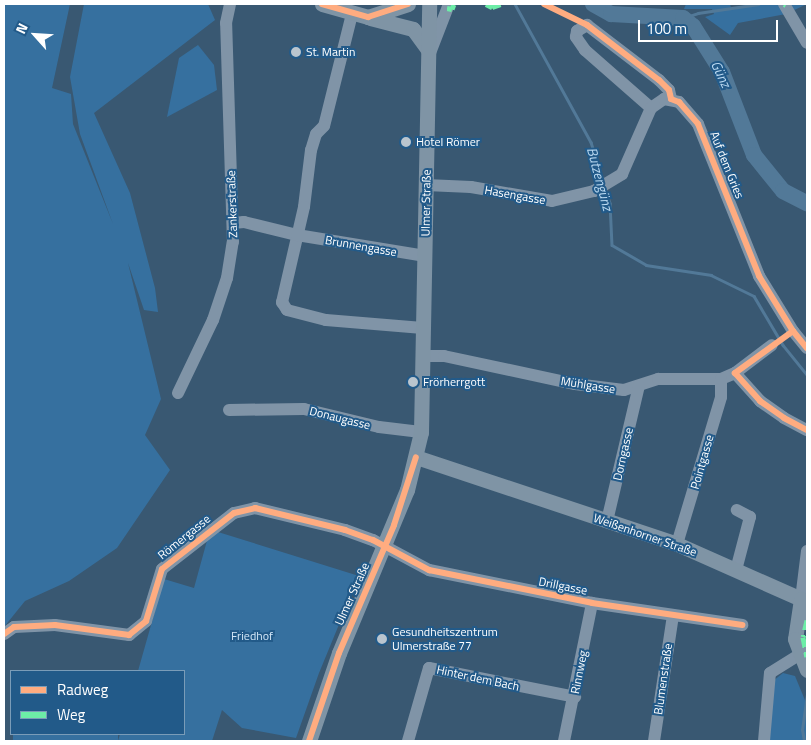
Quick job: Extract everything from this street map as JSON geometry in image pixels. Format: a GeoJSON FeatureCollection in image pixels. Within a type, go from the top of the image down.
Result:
{"type":"FeatureCollection","features":[{"type":"Feature","properties":{"kind":"main road"},"geometry":{"type":"LineString","coordinates":[[322,4],[352,14],[413,28],[430,53]]}},
{"type":"Feature","properties":{"kind":"main road"},"geometry":{"type":"LineString","coordinates":[[368,17],[408,4]]}},
{"type":"Feature","properties":{"kind":"main road","name":"Ulmer Straße"},"geometry":{"type":"LineString","coordinates":[[309,741],[339,653],[384,548],[416,457],[421,432],[430,53],[429,4]]}},
{"type":"Feature","properties":{"kind":"main road","name":"Weißenhorner Straße"},"geometry":{"type":"LineString","coordinates":[[416,457],[677,544],[804,600]]}},
{"type":"Feature","properties":{"kind":"main road"},"geometry":{"type":"LineString","coordinates":[[804,600],[795,639],[799,655],[807,670]]}},
{"type":"Feature","properties":{"kind":"street","name":"Zankerstraße"},"geometry":{"type":"LineString","coordinates":[[178,393],[213,320],[227,278],[234,223],[226,23],[230,4]]}},
{"type":"Feature","properties":{"kind":"street"},"geometry":{"type":"LineString","coordinates":[[430,53],[449,4]]}},
{"type":"Feature","properties":{"kind":"street"},"geometry":{"type":"LineString","coordinates":[[785,5],[807,43]]}},
{"type":"Feature","properties":{"kind":"street"},"geometry":{"type":"LineString","coordinates":[[352,14],[324,126],[316,134],[311,150],[307,191],[282,296],[286,310],[341,322],[423,328]]}},
{"type":"Feature","properties":{"kind":"street","name":"Auf dem Gries"},"geometry":{"type":"LineString","coordinates":[[651,108],[585,50],[576,37],[577,31],[586,26],[659,80],[669,90],[671,99],[679,102],[698,124],[759,276],[793,331],[807,348]]}},
{"type":"Feature","properties":{"kind":"street"},"geometry":{"type":"LineString","coordinates":[[651,108],[664,99],[671,99]]}},
{"type":"Feature","properties":{"kind":"street","name":"Hasengasse"},"geometry":{"type":"LineString","coordinates":[[426,186],[470,187],[552,201],[594,191],[615,181],[622,174],[651,108]]}},
{"type":"Feature","properties":{"kind":"street","name":"Brunnengasse"},"geometry":{"type":"LineString","coordinates":[[234,223],[244,222],[297,235],[425,256]]}},
{"type":"Feature","properties":{"kind":"street","name":"Mühlgasse"},"geometry":{"type":"LineString","coordinates":[[424,356],[444,356],[604,389],[624,390],[666,378],[721,379],[736,373],[772,345]]}},
{"type":"Feature","properties":{"kind":"street"},"geometry":{"type":"LineString","coordinates":[[736,373],[760,401],[784,418],[807,430]]}},
{"type":"Feature","properties":{"kind":"street","name":"Pointgasse"},"geometry":{"type":"LineString","coordinates":[[677,544],[721,397],[721,379]]}},
{"type":"Feature","properties":{"kind":"street","name":"Dorngasse"},"geometry":{"type":"LineString","coordinates":[[607,521],[638,386]]}},
{"type":"Feature","properties":{"kind":"street","name":"Donaugasse"},"geometry":{"type":"LineString","coordinates":[[229,410],[304,409],[379,427],[421,432]]}},
{"type":"Feature","properties":{"kind":"street","name":"Römergasse"},"geometry":{"type":"LineString","coordinates":[[4,634],[14,627],[55,625],[130,635],[146,621],[162,569],[234,513],[256,508],[345,530],[384,548]]}},
{"type":"Feature","properties":{"kind":"street"},"geometry":{"type":"LineString","coordinates":[[736,570],[750,517],[737,510]]}},
{"type":"Feature","properties":{"kind":"street","name":"Drillgasse"},"geometry":{"type":"LineString","coordinates":[[384,548],[429,570],[592,603],[742,625]]}},
{"type":"Feature","properties":{"kind":"street"},"geometry":{"type":"LineString","coordinates":[[804,600],[807,551]]}},
{"type":"Feature","properties":{"kind":"street","name":"Rinnweg"},"geometry":{"type":"LineString","coordinates":[[564,741],[575,696],[592,603]]}},
{"type":"Feature","properties":{"kind":"street","name":"Blumenstraße"},"geometry":{"type":"LineString","coordinates":[[654,741],[673,616]]}},
{"type":"Feature","properties":{"kind":"street"},"geometry":{"type":"LineString","coordinates":[[764,741],[770,673],[799,655]]}},
{"type":"Feature","properties":{"kind":"street","name":"Hinter dem Bach"},"geometry":{"type":"LineString","coordinates":[[408,741],[429,668],[575,696]]}},
{"type":"Feature","properties":{"kind":"green space"},"geometry":{"type":"Polygon","coordinates":[[[4,4],[70,4],[52,88],[71,94],[73,124],[113,224],[80,134],[70,77],[84,4],[208,4],[215,20],[94,113],[130,193],[155,288],[158,312],[144,310],[128,263],[161,399],[145,435],[170,470],[117,548],[69,581],[25,601],[4,627],[4,4]]]}},
{"type":"Feature","properties":{"kind":"green space"},"geometry":{"type":"Polygon","coordinates":[[[686,4],[730,4],[731,8],[753,4],[807,4],[786,14],[738,23],[730,35],[705,17],[714,14],[712,9],[684,9],[686,4]]]}},
{"type":"Feature","properties":{"kind":"green space"},"geometry":{"type":"Polygon","coordinates":[[[198,45],[214,65],[217,90],[167,117],[179,58],[198,45]]]}},
{"type":"Feature","properties":{"kind":"green space","name":"Friedhof"},"geometry":{"type":"Polygon","coordinates":[[[218,532],[359,576],[319,673],[296,738],[242,728],[222,710],[212,741],[118,741],[120,735],[185,735],[185,670],[138,670],[164,579],[194,588],[208,537],[218,532]]]}},
{"type":"Feature","properties":{"kind":"green space"},"geometry":{"type":"Polygon","coordinates":[[[783,673],[795,676],[807,705],[807,741],[769,741],[773,681],[783,673]]]}},
{"type":"Feature","properties":{"kind":"green space"},"geometry":{"type":"Polygon","coordinates":[[[13,735],[118,735],[118,741],[13,741],[13,735]]]}},
{"type":"Feature","properties":{"kind":"waterway","name":"Butzengünz"},"geometry":{"type":"LineString","coordinates":[[515,4],[591,142],[603,181]]}},
{"type":"Feature","properties":{"kind":"waterway","name":"Günz"},"geometry":{"type":"LineString","coordinates":[[593,4],[611,14],[683,18],[693,26],[722,72],[754,155],[783,191],[807,203]]}},
{"type":"Feature","properties":{"kind":"waterway"},"geometry":{"type":"LineString","coordinates":[[683,18],[698,13],[758,4]]}},
{"type":"Feature","properties":{"kind":"waterway","name":"Butzengünz"},"geometry":{"type":"LineString","coordinates":[[605,188],[610,203],[612,245],[646,265],[711,275],[754,296],[783,345],[807,375]]}},
{"type":"Feature","properties":{"kind":"waterway"},"geometry":{"type":"LineString","coordinates":[[804,741],[802,730],[807,693]]}},
{"type":"Feature","properties":{"kind":"marked path"},"geometry":{"type":"LineString","coordinates":[[447,8],[452,9],[454,4]]}},
{"type":"Feature","properties":{"kind":"marked path"},"geometry":{"type":"LineString","coordinates":[[486,4],[492,7],[501,4]]}},
{"type":"Feature","properties":{"kind":"marked path"},"geometry":{"type":"LineString","coordinates":[[807,620],[803,637],[807,657]]}},
{"type":"Feature","properties":{"kind":"cycle path"},"geometry":{"type":"LineString","coordinates":[[322,4],[368,17],[408,4]]}},
{"type":"Feature","properties":{"kind":"cycle path"},"geometry":{"type":"LineString","coordinates":[[544,4],[587,25],[659,80],[669,90],[671,99],[679,102],[698,124],[759,276],[793,331],[807,348]]}},
{"type":"Feature","properties":{"kind":"cycle path"},"geometry":{"type":"LineString","coordinates":[[793,331],[735,373],[760,401],[784,418],[807,430]]}},
{"type":"Feature","properties":{"kind":"cycle path"},"geometry":{"type":"LineString","coordinates":[[309,741],[339,653],[394,525],[416,457]]}},
{"type":"Feature","properties":{"kind":"cycle path"},"geometry":{"type":"LineString","coordinates":[[4,634],[14,627],[55,625],[129,635],[146,621],[162,569],[234,513],[255,508],[345,530],[373,540],[429,570],[592,603],[742,625]]}},
{"type":"Feature","properties":{"kind":"place","name":"St. Martin"},"geometry":{"type":"Point","coordinates":[296,52]}},
{"type":"Feature","properties":{"kind":"place","name":"Hotel Römer"},"geometry":{"type":"Point","coordinates":[406,142]}},
{"type":"Feature","properties":{"kind":"place","name":"Frörherrgott"},"geometry":{"type":"Point","coordinates":[413,382]}},
{"type":"Feature","properties":{"kind":"place","name":"Gesundheitszentrum Ulmerstraße 77"},"geometry":{"type":"Point","coordinates":[382,639]}}]}
